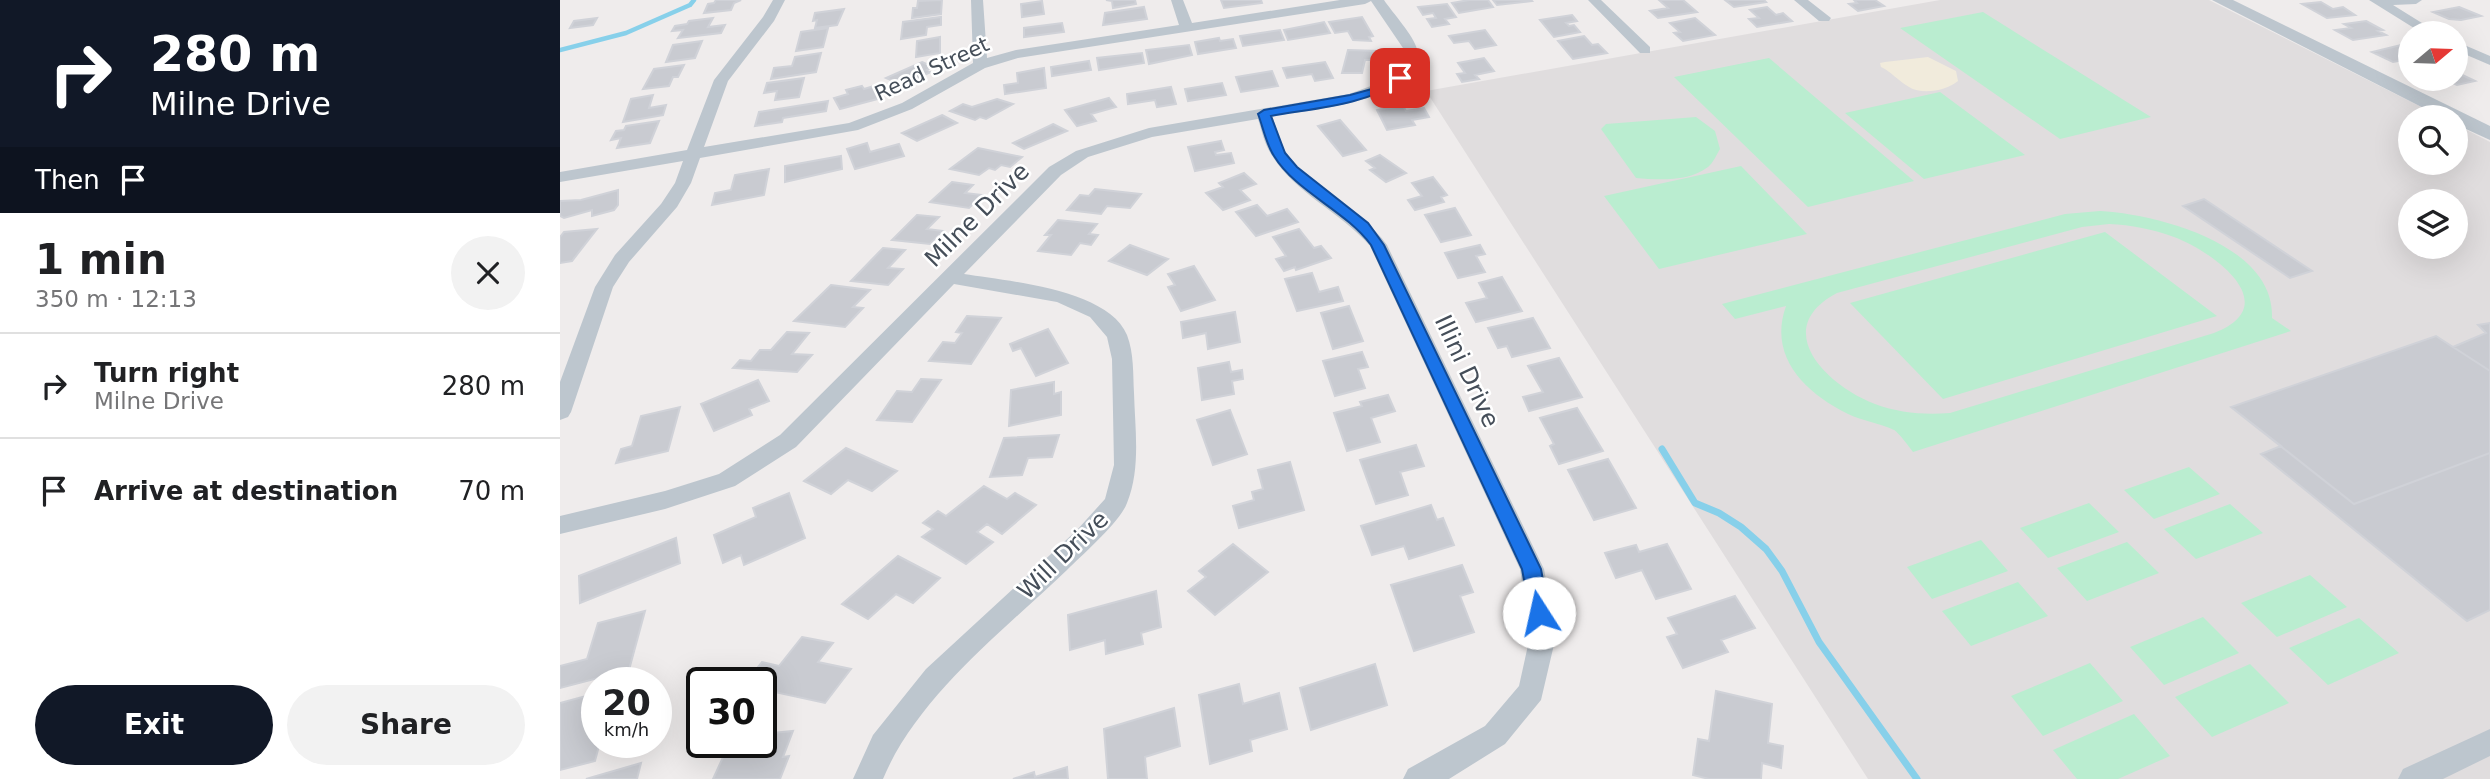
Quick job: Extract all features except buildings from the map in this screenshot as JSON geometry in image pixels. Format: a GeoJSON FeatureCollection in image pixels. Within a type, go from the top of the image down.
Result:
{"type":"FeatureCollection","features":[{"type":"Feature","properties":{"kind":"street"},"geometry":{"type":"LineString","coordinates":[[560,412],[604,287],[621,259],[668,207],[683,183],[721,80],[769,18],[779,0]]}},
{"type":"Feature","properties":{"kind":"street"},"geometry":{"type":"LineString","coordinates":[[977,0],[980,65]]}},
{"type":"Feature","properties":{"kind":"street"},"geometry":{"type":"LineString","coordinates":[[1177,0],[1187,27]]}},
{"type":"Feature","properties":{"kind":"street","name":"Read Street"},"geometry":{"type":"LineString","coordinates":[[560,177],[852,127],[906,106],[980,65],[1016,54],[1364,0]]}},
{"type":"Feature","properties":{"kind":"street","name":"Milne Drive"},"geometry":{"type":"LineString","coordinates":[[560,525],[664,500],[727,480],[788,441],[1055,171],[1083,154],[1149,133],[1351,98],[1382,89],[1400,78],[1410,65],[1410,48],[1377,0]]}},
{"type":"Feature","properties":{"kind":"street"},"geometry":{"type":"LineString","coordinates":[[1594,0],[1645,50]]}},
{"type":"Feature","properties":{"kind":"street"},"geometry":{"type":"LineString","coordinates":[[1800,0],[1825,18]]}},
{"type":"Feature","properties":{"kind":"street"},"geometry":{"type":"LineString","coordinates":[[2220,0],[2490,134]]}},
{"type":"Feature","properties":{"kind":"street"},"geometry":{"type":"LineString","coordinates":[[2377,1],[2416,0]]}},
{"type":"Feature","properties":{"kind":"street"},"geometry":{"type":"LineString","coordinates":[[2377,1],[2411,21]]}},
{"type":"Feature","properties":{"kind":"street"},"geometry":{"type":"LineString","coordinates":[[2468,51],[2490,61]]}},
{"type":"Feature","properties":{"kind":"street","name":"Illini Drive"},"geometry":{"type":"LineString","coordinates":[[1264,114],[1279,154],[1292,170],[1363,225],[1378,245],[1532,569],[1543,636],[1531,691],[1495,735],[1418,779]]}},
{"type":"Feature","properties":{"kind":"street","name":"Will Drive"},"geometry":{"type":"LineString","coordinates":[[868,779],[883,744],[936,677],[1086,537],[1116,503],[1125,465],[1122,359],[1117,335],[1097,313],[1062,297],[949,277]]}},
{"type":"Feature","properties":{"kind":"street"},"geometry":{"type":"LineString","coordinates":[[2413,779],[2490,742]]}},
{"type":"Feature","properties":{"kind":"shaded area"},"geometry":{"type":"Polygon","coordinates":[[[1940,0],[2209,0],[2417,105],[2398,105],[2398,175],[2468,175],[2468,131],[2490,142],[2490,779],[1868,779],[1426,91],[1940,0]]]}},
{"type":"Feature","properties":{"kind":"green space"},"geometry":{"type":"Polygon","coordinates":[[[1983,12],[2151,117],[2060,139],[1900,28],[1983,12]]]}},
{"type":"Feature","properties":{"kind":"green space"},"geometry":{"type":"Polygon","coordinates":[[[1769,58],[1914,181],[1808,207],[1674,77],[1769,58]]]}},
{"type":"Feature","properties":{"kind":"green space"},"geometry":{"type":"Polygon","coordinates":[[[1940,92],[2025,155],[1924,179],[1845,113],[1940,92]]]}},
{"type":"Feature","properties":{"kind":"green space"},"geometry":{"type":"Polygon","coordinates":[[[1696,117],[1715,131],[1720,149],[1708,167],[1683,178],[1636,178],[1601,129],[1606,124],[1696,117]]]}},
{"type":"Feature","properties":{"kind":"green space"},"geometry":{"type":"Polygon","coordinates":[[[1741,166],[1807,234],[1659,269],[1604,196],[1741,166]]]}},
{"type":"Feature","properties":{"kind":"green space"},"geometry":{"type":"Polygon","coordinates":[[[2100,211],[2124,213],[2180,227],[2208,238],[2234,252],[2254,270],[2268,292],[2272,318],[2291,331],[1913,452],[1894,430],[1848,414],[1817,395],[1804,383],[1786,356],[1782,341],[1786,306],[1735,319],[1722,304],[2065,214],[2100,211]],[[2109,224],[2082,227],[1837,293],[1817,307],[1808,323],[1806,339],[1812,355],[1839,384],[1875,404],[1912,413],[1950,413],[2214,333],[2235,321],[2244,308],[2243,294],[2236,280],[2223,266],[2207,254],[2174,237],[2134,226],[2109,224]]]}},
{"type":"Feature","properties":{"kind":"green space"},"geometry":{"type":"Polygon","coordinates":[[[2105,232],[2217,316],[1943,399],[1850,303],[2105,232]]]}},
{"type":"Feature","properties":{"kind":"green space"},"geometry":{"type":"Polygon","coordinates":[[[2189,467],[2220,494],[2154,519],[2124,490],[2189,467]]]}},
{"type":"Feature","properties":{"kind":"green space"},"geometry":{"type":"Polygon","coordinates":[[[2089,503],[2119,532],[2048,558],[2020,528],[2089,503]]]}},
{"type":"Feature","properties":{"kind":"green space"},"geometry":{"type":"Polygon","coordinates":[[[2230,504],[2263,533],[2196,559],[2164,529],[2230,504]]]}},
{"type":"Feature","properties":{"kind":"green space"},"geometry":{"type":"Polygon","coordinates":[[[1981,540],[2008,571],[1932,599],[1907,567],[1981,540]]]}},
{"type":"Feature","properties":{"kind":"green space"},"geometry":{"type":"Polygon","coordinates":[[[2127,542],[2159,573],[2087,601],[2057,568],[2127,542]]]}},
{"type":"Feature","properties":{"kind":"green space"},"geometry":{"type":"Polygon","coordinates":[[[2310,575],[2347,607],[2277,637],[2241,603],[2310,575]]]}},
{"type":"Feature","properties":{"kind":"green space"},"geometry":{"type":"Polygon","coordinates":[[[2018,582],[2048,616],[1971,646],[1942,611],[2018,582]]]}},
{"type":"Feature","properties":{"kind":"green space"},"geometry":{"type":"Polygon","coordinates":[[[2203,617],[2239,653],[2164,685],[2130,647],[2203,617]]]}},
{"type":"Feature","properties":{"kind":"green space"},"geometry":{"type":"Polygon","coordinates":[[[2359,618],[2399,653],[2328,685],[2289,648],[2359,618]]]}},
{"type":"Feature","properties":{"kind":"green space"},"geometry":{"type":"Polygon","coordinates":[[[2090,663],[2123,701],[2043,736],[2011,696],[2090,663]]]}},
{"type":"Feature","properties":{"kind":"green space"},"geometry":{"type":"Polygon","coordinates":[[[2250,664],[2289,703],[2212,737],[2175,697],[2250,664]]]}},
{"type":"Feature","properties":{"kind":"green space"},"geometry":{"type":"Polygon","coordinates":[[[2134,714],[2170,756],[2118,779],[2077,779],[2053,750],[2134,714]]]}},
{"type":"Feature","properties":{"kind":"sand"},"geometry":{"type":"Polygon","coordinates":[[[1928,57],[1956,71],[1958,81],[1934,91],[1920,91],[1905,85],[1881,67],[1880,63],[1885,62],[1928,57]]]}},
{"type":"Feature","properties":{"kind":"waterway"},"geometry":{"type":"LineString","coordinates":[[560,50],[626,33],[690,5],[694,0]]}},
{"type":"Feature","properties":{"kind":"waterway"},"geometry":{"type":"LineString","coordinates":[[1662,449],[1695,503],[1719,513],[1741,527],[1766,549],[1782,571],[1819,642],[1917,779]]}},
{"type":"Feature","properties":{"kind":"route"},"geometry":{"type":"LineString","coordinates":[[1400,78],[1382,89],[1351,98],[1264,114],[1279,154],[1292,170],[1363,225],[1378,245],[1532,569],[1539,613]]}}]}
